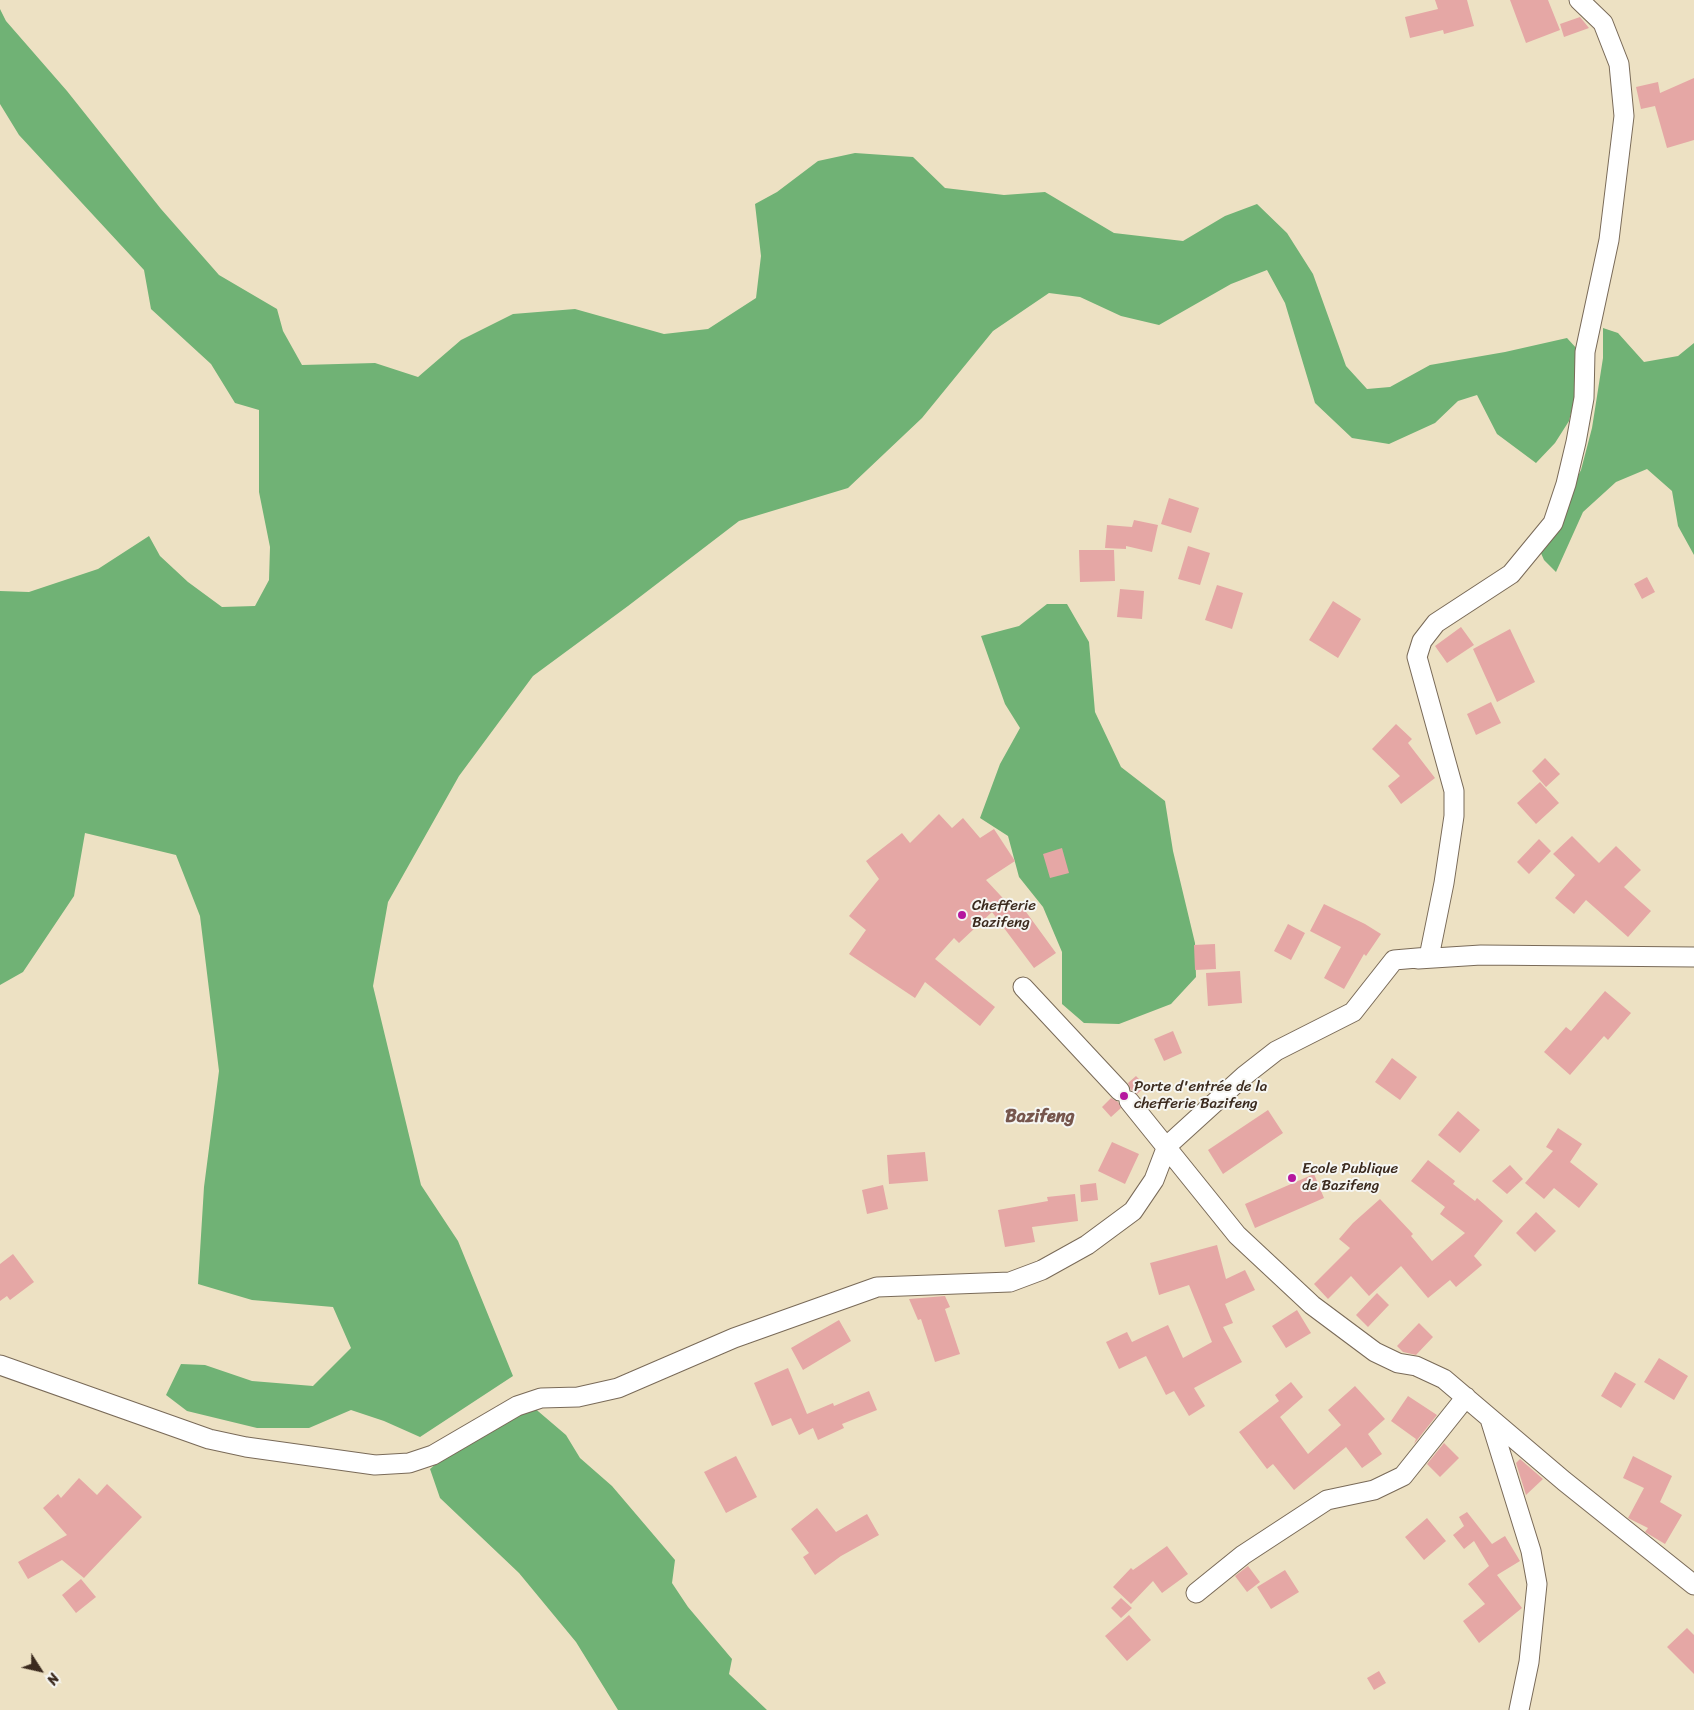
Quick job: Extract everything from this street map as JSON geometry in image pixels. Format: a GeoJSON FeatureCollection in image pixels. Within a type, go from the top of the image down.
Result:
{"type":"FeatureCollection","features":[{"type":"Feature","properties":{"kind":"street"},"geometry":{"type":"LineString","coordinates":[[0,1365],[209,1439],[246,1447],[375,1465],[409,1463],[432,1455],[517,1406],[541,1398],[578,1398],[618,1388],[734,1338],[877,1287],[995,1284],[1010,1282],[1042,1270],[1087,1245],[1133,1211],[1154,1180],[1167,1146],[1244,1076],[1276,1051],[1353,1012],[1394,960],[1429,957],[1444,883],[1454,816],[1454,791],[1449,765],[1417,658],[1422,641],[1436,623],[1511,574],[1528,556],[1553,523],[1566,484],[1576,442],[1584,398],[1585,352],[1609,240],[1624,116],[1619,64],[1603,23],[1580,0]]}},
{"type":"Feature","properties":{"kind":"street"},"geometry":{"type":"LineString","coordinates":[[1394,960],[1481,955],[1694,957]]}},
{"type":"Feature","properties":{"kind":"street"},"geometry":{"type":"LineString","coordinates":[[1023,987],[1124,1096],[1167,1146],[1237,1236],[1312,1305],[1375,1352],[1398,1363],[1416,1366],[1444,1379],[1490,1419],[1694,1585]]}},
{"type":"Feature","properties":{"kind":"street"},"geometry":{"type":"LineString","coordinates":[[1196,1593],[1243,1555],[1327,1500],[1374,1490],[1404,1476],[1466,1397]]}},
{"type":"Feature","properties":{"kind":"street"},"geometry":{"type":"LineString","coordinates":[[1490,1419],[1531,1551],[1537,1584],[1529,1662],[1519,1710]]}},
{"type":"Feature","properties":{"kind":"green space"},"geometry":{"type":"Polygon","coordinates":[[[0,9],[6,21],[67,91],[161,209],[219,275],[277,309],[283,331],[302,365],[375,363],[418,377],[461,340],[513,314],[575,309],[664,334],[708,329],[756,298],[761,256],[755,204],[777,192],[818,161],[855,153],[913,157],[945,188],[1004,195],[1045,192],[1114,233],[1183,241],[1225,216],[1257,204],[1287,233],[1313,274],[1346,366],[1367,389],[1390,387],[1430,365],[1505,352],[1567,338],[1578,350],[1578,384],[1569,421],[1555,443],[1536,463],[1497,434],[1477,395],[1458,401],[1435,423],[1389,444],[1352,438],[1315,403],[1285,303],[1267,270],[1231,284],[1159,325],[1121,316],[1080,297],[1049,293],[993,331],[922,418],[848,488],[739,521],[533,676],[459,776],[388,902],[373,986],[421,1185],[458,1241],[513,1376],[420,1437],[384,1421],[351,1410],[309,1428],[257,1428],[187,1411],[166,1395],[181,1364],[205,1365],[252,1381],[313,1386],[351,1348],[333,1307],[252,1300],[198,1284],[204,1187],[219,1071],[200,916],[176,855],[85,833],[74,896],[23,972],[0,985],[0,591],[29,592],[98,569],[149,536],[160,556],[188,582],[222,607],[255,606],[269,580],[270,547],[259,492],[259,410],[235,403],[211,364],[151,309],[144,270],[19,135],[0,104],[0,9]]]}},
{"type":"Feature","properties":{"kind":"green space"},"geometry":{"type":"Polygon","coordinates":[[[1603,328],[1618,333],[1644,362],[1678,356],[1694,343],[1694,555],[1678,526],[1672,491],[1647,469],[1616,482],[1583,512],[1556,572],[1544,560],[1536,542],[1557,517],[1581,470],[1592,428],[1603,358],[1603,328]]]}},
{"type":"Feature","properties":{"kind":"green space"},"geometry":{"type":"Polygon","coordinates":[[[1047,604],[1067,604],[1089,642],[1095,712],[1121,767],[1165,801],[1173,851],[1195,943],[1196,977],[1171,1004],[1119,1024],[1084,1023],[1062,1004],[1062,952],[1043,907],[1019,877],[1008,836],[980,818],[1000,764],[1020,728],[1005,704],[981,636],[1019,626],[1047,604]]]}},
{"type":"Feature","properties":{"kind":"green space"},"geometry":{"type":"Polygon","coordinates":[[[532,1406],[566,1435],[580,1458],[612,1486],[675,1560],[672,1583],[688,1607],[732,1659],[729,1674],[767,1710],[618,1710],[576,1642],[519,1573],[440,1498],[430,1469],[453,1449],[532,1406]]]}},
{"type":"Feature","properties":{"kind":"building"},"geometry":{"type":"Polygon","coordinates":[[[1435,0],[1467,0],[1474,26],[1444,34],[1443,30],[1410,38],[1405,17],[1438,9],[1435,0]]]}},
{"type":"Feature","properties":{"kind":"building"},"geometry":{"type":"Polygon","coordinates":[[[1510,0],[1548,0],[1560,30],[1526,43],[1510,0]]]}},
{"type":"Feature","properties":{"kind":"building"},"geometry":{"type":"Polygon","coordinates":[[[1580,17],[1589,28],[1564,37],[1560,24],[1580,17]]]}},
{"type":"Feature","properties":{"kind":"building"},"geometry":{"type":"Polygon","coordinates":[[[1694,78],[1694,140],[1667,148],[1655,106],[1641,109],[1636,87],[1658,82],[1660,93],[1694,78]]]}},
{"type":"Feature","properties":{"kind":"building"},"geometry":{"type":"Polygon","coordinates":[[[1169,498],[1199,508],[1191,533],[1161,524],[1169,498]]]}},
{"type":"Feature","properties":{"kind":"building"},"geometry":{"type":"Polygon","coordinates":[[[1134,520],[1158,525],[1152,552],[1126,546],[1126,549],[1105,548],[1107,525],[1132,527],[1134,520]]]}},
{"type":"Feature","properties":{"kind":"building"},"geometry":{"type":"Polygon","coordinates":[[[1188,546],[1210,553],[1200,585],[1178,579],[1188,546]]]}},
{"type":"Feature","properties":{"kind":"building"},"geometry":{"type":"Polygon","coordinates":[[[1079,550],[1114,550],[1115,581],[1080,582],[1079,550]]]}},
{"type":"Feature","properties":{"kind":"building"},"geometry":{"type":"Polygon","coordinates":[[[1647,577],[1655,592],[1642,599],[1634,584],[1647,577]]]}},
{"type":"Feature","properties":{"kind":"building"},"geometry":{"type":"Polygon","coordinates":[[[1217,585],[1243,593],[1232,629],[1205,620],[1217,585]]]}},
{"type":"Feature","properties":{"kind":"building"},"geometry":{"type":"Polygon","coordinates":[[[1120,589],[1144,591],[1142,619],[1117,617],[1120,589]]]}},
{"type":"Feature","properties":{"kind":"building"},"geometry":{"type":"Polygon","coordinates":[[[1333,601],[1361,619],[1338,658],[1309,640],[1333,601]]]}},
{"type":"Feature","properties":{"kind":"building"},"geometry":{"type":"Polygon","coordinates":[[[1461,627],[1474,645],[1447,663],[1435,646],[1461,627]]]}},
{"type":"Feature","properties":{"kind":"building"},"geometry":{"type":"Polygon","coordinates":[[[1510,629],[1535,682],[1497,702],[1473,649],[1510,629]]]}},
{"type":"Feature","properties":{"kind":"building"},"geometry":{"type":"Polygon","coordinates":[[[1491,702],[1501,723],[1476,735],[1467,714],[1491,702]]]}},
{"type":"Feature","properties":{"kind":"building"},"geometry":{"type":"Polygon","coordinates":[[[1396,724],[1412,739],[1408,743],[1435,778],[1401,804],[1388,786],[1400,776],[1372,749],[1396,724]]]}},
{"type":"Feature","properties":{"kind":"building"},"geometry":{"type":"Polygon","coordinates":[[[1545,758],[1560,774],[1546,787],[1532,771],[1545,758]]]}},
{"type":"Feature","properties":{"kind":"building"},"geometry":{"type":"Polygon","coordinates":[[[1540,782],[1559,803],[1536,824],[1517,803],[1540,782]]]}},
{"type":"Feature","properties":{"kind":"building"},"geometry":{"type":"Polygon","coordinates":[[[939,814],[952,828],[963,818],[980,838],[994,829],[1015,861],[986,880],[1014,910],[1021,905],[1056,953],[1034,968],[992,912],[959,943],[954,938],[935,959],[995,1007],[980,1026],[925,982],[915,998],[849,954],[866,930],[849,916],[879,879],[866,861],[902,833],[910,843],[939,814]]]}},
{"type":"Feature","properties":{"kind":"building"},"geometry":{"type":"Polygon","coordinates":[[[1572,836],[1599,863],[1616,846],[1641,870],[1624,887],[1651,911],[1628,937],[1586,900],[1574,914],[1555,898],[1575,875],[1553,854],[1572,836]]]}},
{"type":"Feature","properties":{"kind":"building"},"geometry":{"type":"Polygon","coordinates":[[[1539,839],[1551,851],[1529,874],[1517,862],[1539,839]]]}},
{"type":"Feature","properties":{"kind":"building"},"geometry":{"type":"Polygon","coordinates":[[[1062,848],[1069,873],[1050,878],[1043,854],[1062,848]]]}},
{"type":"Feature","properties":{"kind":"building"},"geometry":{"type":"Polygon","coordinates":[[[1324,904],[1381,934],[1366,956],[1364,954],[1344,989],[1324,978],[1341,947],[1310,931],[1324,904]]]}},
{"type":"Feature","properties":{"kind":"building"},"geometry":{"type":"Polygon","coordinates":[[[1288,924],[1305,933],[1291,960],[1274,951],[1288,924]]]}},
{"type":"Feature","properties":{"kind":"building"},"geometry":{"type":"Polygon","coordinates":[[[1215,944],[1216,969],[1195,970],[1194,945],[1215,944]]]}},
{"type":"Feature","properties":{"kind":"building"},"geometry":{"type":"Polygon","coordinates":[[[1240,971],[1242,1003],[1208,1006],[1206,973],[1240,971]]]}},
{"type":"Feature","properties":{"kind":"building"},"geometry":{"type":"Polygon","coordinates":[[[1605,991],[1631,1013],[1608,1040],[1604,1036],[1570,1075],[1544,1052],[1566,1027],[1571,1031],[1605,991]]]}},
{"type":"Feature","properties":{"kind":"building"},"geometry":{"type":"Polygon","coordinates":[[[1173,1031],[1182,1053],[1164,1061],[1154,1039],[1173,1031]]]}},
{"type":"Feature","properties":{"kind":"building"},"geometry":{"type":"Polygon","coordinates":[[[1392,1058],[1417,1077],[1400,1100],[1375,1082],[1392,1058]]]}},
{"type":"Feature","properties":{"kind":"building"},"geometry":{"type":"Polygon","coordinates":[[[1136,1076],[1146,1086],[1137,1094],[1131,1090],[1128,1083],[1136,1076]]]}},
{"type":"Feature","properties":{"kind":"building"},"geometry":{"type":"Polygon","coordinates":[[[1111,1098],[1118,1102],[1121,1108],[1111,1117],[1102,1107],[1111,1098]]]}},
{"type":"Feature","properties":{"kind":"building"},"geometry":{"type":"Polygon","coordinates":[[[1268,1110],[1283,1133],[1223,1174],[1208,1150],[1268,1110]]]}},
{"type":"Feature","properties":{"kind":"building"},"geometry":{"type":"Polygon","coordinates":[[[1458,1111],[1480,1130],[1460,1153],[1438,1135],[1458,1111]]]}},
{"type":"Feature","properties":{"kind":"building"},"geometry":{"type":"Polygon","coordinates":[[[1558,1128],[1582,1144],[1570,1162],[1598,1184],[1579,1208],[1554,1188],[1544,1199],[1525,1183],[1553,1151],[1546,1147],[1558,1128]]]}},
{"type":"Feature","properties":{"kind":"building"},"geometry":{"type":"Polygon","coordinates":[[[1112,1142],[1139,1154],[1125,1184],[1098,1171],[1112,1142]]]}},
{"type":"Feature","properties":{"kind":"building"},"geometry":{"type":"Polygon","coordinates":[[[925,1152],[928,1181],[889,1184],[887,1155],[925,1152]]]}},
{"type":"Feature","properties":{"kind":"building"},"geometry":{"type":"Polygon","coordinates":[[[1428,1160],[1455,1181],[1453,1184],[1475,1201],[1477,1198],[1503,1221],[1474,1256],[1482,1265],[1456,1287],[1450,1280],[1428,1298],[1401,1266],[1369,1296],[1351,1276],[1328,1299],[1314,1284],[1350,1248],[1339,1239],[1353,1223],[1380,1199],[1413,1234],[1411,1236],[1432,1261],[1465,1233],[1440,1214],[1445,1207],[1411,1181],[1428,1160]]]}},
{"type":"Feature","properties":{"kind":"building"},"geometry":{"type":"Polygon","coordinates":[[[1510,1165],[1523,1179],[1507,1194],[1492,1181],[1510,1165]]]}},
{"type":"Feature","properties":{"kind":"building"},"geometry":{"type":"Polygon","coordinates":[[[1314,1174],[1324,1198],[1255,1228],[1245,1204],[1314,1174]]]}},
{"type":"Feature","properties":{"kind":"building"},"geometry":{"type":"Polygon","coordinates":[[[1096,1183],[1098,1200],[1081,1202],[1080,1185],[1096,1183]]]}},
{"type":"Feature","properties":{"kind":"building"},"geometry":{"type":"Polygon","coordinates":[[[883,1185],[888,1209],[867,1214],[862,1190],[883,1185]]]}},
{"type":"Feature","properties":{"kind":"building"},"geometry":{"type":"Polygon","coordinates":[[[1075,1194],[1078,1221],[1032,1227],[1035,1242],[1005,1247],[998,1210],[1048,1201],[1047,1197],[1075,1194]]]}},
{"type":"Feature","properties":{"kind":"building"},"geometry":{"type":"Polygon","coordinates":[[[1536,1212],[1556,1231],[1535,1252],[1516,1233],[1536,1212]]]}},
{"type":"Feature","properties":{"kind":"building"},"geometry":{"type":"Polygon","coordinates":[[[1217,1245],[1226,1279],[1245,1270],[1255,1290],[1225,1304],[1233,1323],[1223,1327],[1242,1362],[1194,1388],[1205,1406],[1189,1416],[1174,1391],[1166,1395],[1146,1356],[1119,1369],[1106,1342],[1127,1332],[1132,1342],[1168,1325],[1183,1358],[1212,1342],[1189,1285],[1159,1295],[1150,1263],[1217,1245]]]}},
{"type":"Feature","properties":{"kind":"building"},"geometry":{"type":"Polygon","coordinates":[[[13,1254],[34,1282],[10,1300],[7,1296],[0,1301],[0,1264],[13,1254]]]}},
{"type":"Feature","properties":{"kind":"building"},"geometry":{"type":"Polygon","coordinates":[[[1377,1293],[1389,1305],[1368,1327],[1356,1315],[1377,1293]]]}},
{"type":"Feature","properties":{"kind":"building"},"geometry":{"type":"Polygon","coordinates":[[[945,1296],[950,1307],[945,1309],[960,1354],[935,1362],[921,1319],[918,1320],[909,1299],[945,1296]]]}},
{"type":"Feature","properties":{"kind":"building"},"geometry":{"type":"Polygon","coordinates":[[[1297,1310],[1311,1333],[1286,1348],[1272,1326],[1297,1310]]]}},
{"type":"Feature","properties":{"kind":"building"},"geometry":{"type":"Polygon","coordinates":[[[839,1320],[851,1341],[803,1370],[791,1348],[839,1320]]]}},
{"type":"Feature","properties":{"kind":"building"},"geometry":{"type":"Polygon","coordinates":[[[1419,1323],[1433,1337],[1416,1355],[1403,1352],[1397,1346],[1419,1323]]]}},
{"type":"Feature","properties":{"kind":"building"},"geometry":{"type":"Polygon","coordinates":[[[1659,1358],[1688,1376],[1674,1400],[1644,1382],[1659,1358]]]}},
{"type":"Feature","properties":{"kind":"building"},"geometry":{"type":"Polygon","coordinates":[[[788,1368],[807,1414],[833,1403],[834,1406],[869,1391],[877,1410],[842,1424],[844,1428],[818,1440],[813,1428],[799,1435],[791,1418],[772,1426],[754,1383],[788,1368]]]}},
{"type":"Feature","properties":{"kind":"building"},"geometry":{"type":"Polygon","coordinates":[[[1615,1372],[1636,1384],[1621,1408],[1601,1396],[1615,1372]]]}},
{"type":"Feature","properties":{"kind":"building"},"geometry":{"type":"Polygon","coordinates":[[[1291,1382],[1303,1397],[1280,1417],[1308,1454],[1341,1425],[1328,1410],[1355,1386],[1385,1419],[1368,1434],[1382,1454],[1362,1468],[1346,1447],[1294,1490],[1273,1464],[1267,1469],[1239,1432],[1279,1401],[1275,1395],[1291,1382]]]}},
{"type":"Feature","properties":{"kind":"building"},"geometry":{"type":"Polygon","coordinates":[[[1408,1396],[1437,1415],[1414,1444],[1416,1439],[1391,1421],[1408,1396]]]}},
{"type":"Feature","properties":{"kind":"building"},"geometry":{"type":"Polygon","coordinates":[[[1444,1443],[1459,1458],[1440,1477],[1427,1464],[1444,1443]]]}},
{"type":"Feature","properties":{"kind":"building"},"geometry":{"type":"Polygon","coordinates":[[[736,1456],[757,1497],[726,1513],[704,1472],[736,1456]]]}},
{"type":"Feature","properties":{"kind":"building"},"geometry":{"type":"Polygon","coordinates":[[[1633,1456],[1672,1476],[1660,1502],[1682,1515],[1665,1544],[1645,1532],[1648,1528],[1628,1518],[1644,1488],[1623,1478],[1633,1456]]]}},
{"type":"Feature","properties":{"kind":"building"},"geometry":{"type":"Polygon","coordinates":[[[1520,1459],[1543,1479],[1526,1495],[1516,1463],[1520,1459]]]}},
{"type":"Feature","properties":{"kind":"building"},"geometry":{"type":"Polygon","coordinates":[[[79,1478],[97,1495],[107,1484],[142,1517],[84,1578],[62,1560],[28,1579],[18,1562],[67,1535],[43,1508],[58,1494],[61,1498],[79,1478]]]}},
{"type":"Feature","properties":{"kind":"building"},"geometry":{"type":"Polygon","coordinates":[[[817,1508],[836,1532],[867,1514],[879,1535],[841,1556],[815,1575],[803,1557],[809,1553],[791,1529],[817,1508]]]}},
{"type":"Feature","properties":{"kind":"building"},"geometry":{"type":"Polygon","coordinates":[[[1467,1512],[1492,1544],[1505,1536],[1520,1561],[1497,1575],[1522,1608],[1479,1643],[1463,1621],[1485,1604],[1468,1584],[1489,1566],[1474,1541],[1464,1549],[1453,1535],[1464,1526],[1459,1517],[1467,1512]]]}},
{"type":"Feature","properties":{"kind":"building"},"geometry":{"type":"Polygon","coordinates":[[[1427,1518],[1446,1541],[1424,1560],[1405,1537],[1427,1518]]]}},
{"type":"Feature","properties":{"kind":"building"},"geometry":{"type":"Polygon","coordinates":[[[1167,1546],[1188,1574],[1162,1593],[1153,1581],[1131,1604],[1113,1587],[1131,1568],[1133,1570],[1167,1546]]]}},
{"type":"Feature","properties":{"kind":"building"},"geometry":{"type":"Polygon","coordinates":[[[1248,1566],[1260,1582],[1247,1592],[1235,1576],[1248,1566]]]}},
{"type":"Feature","properties":{"kind":"building"},"geometry":{"type":"Polygon","coordinates":[[[1285,1570],[1299,1592],[1271,1609],[1257,1587],[1285,1570]]]}},
{"type":"Feature","properties":{"kind":"building"},"geometry":{"type":"Polygon","coordinates":[[[81,1579],[96,1597],[76,1613],[62,1595],[81,1579]]]}},
{"type":"Feature","properties":{"kind":"building"},"geometry":{"type":"Polygon","coordinates":[[[1121,1598],[1132,1608],[1121,1618],[1111,1608],[1121,1598]]]}},
{"type":"Feature","properties":{"kind":"building"},"geometry":{"type":"Polygon","coordinates":[[[1129,1615],[1151,1640],[1127,1661],[1105,1636],[1129,1615]]]}},
{"type":"Feature","properties":{"kind":"building"},"geometry":{"type":"Polygon","coordinates":[[[1687,1628],[1694,1635],[1694,1674],[1667,1647],[1687,1628]]]}},
{"type":"Feature","properties":{"kind":"building"},"geometry":{"type":"Polygon","coordinates":[[[1379,1671],[1386,1683],[1374,1690],[1367,1678],[1379,1671]]]}},
{"type":"Feature","properties":{"kind":"place","name":"Chefferie Bazifeng"},"geometry":{"type":"Point","coordinates":[962,915]}},
{"type":"Feature","properties":{"kind":"place","name":"Porte d'entrée de la chefferie Bazifeng"},"geometry":{"type":"Point","coordinates":[1124,1096]}},
{"type":"Feature","properties":{"kind":"place","name":"Ecole Publique de Bazifeng"},"geometry":{"type":"Point","coordinates":[1292,1178]}},
{"type":"Feature","properties":{"kind":"district","name":"Bazifeng"},"geometry":{"type":"Point","coordinates":[1040,1117]}}]}
